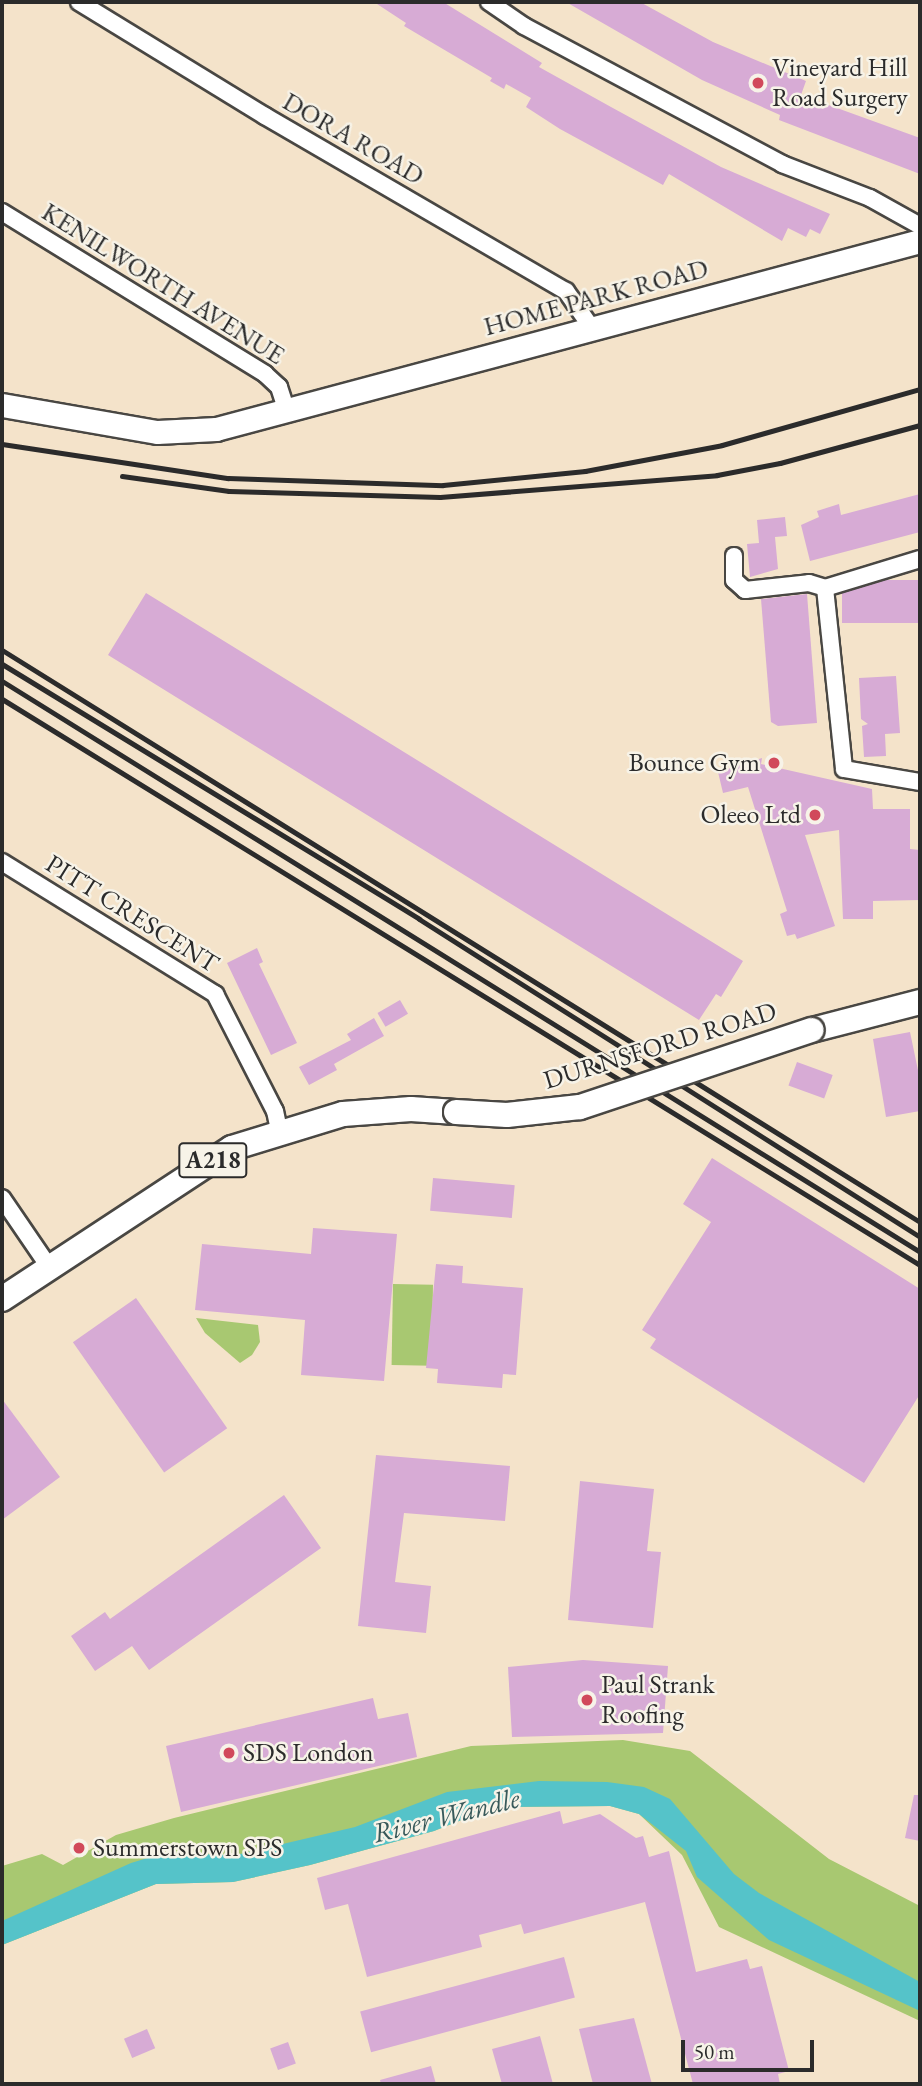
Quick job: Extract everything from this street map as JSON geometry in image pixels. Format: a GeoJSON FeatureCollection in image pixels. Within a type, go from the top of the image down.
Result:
{"type":"FeatureCollection","features":[{"type":"Feature","properties":{"kind":"main road","name":"DURNSFORD ROAD"},"geometry":{"type":"LineString","coordinates":[[2,1299],[210,1161],[279,1130],[343,1114],[411,1109],[507,1115],[580,1107],[833,1023],[912,1003]]}},
{"type":"Feature","properties":{"kind":"street","name":"DORA ROAD"},"geometry":{"type":"LineString","coordinates":[[79,2],[161,55],[566,291],[591,327]]}},
{"type":"Feature","properties":{"kind":"street"},"geometry":{"type":"LineString","coordinates":[[489,2],[524,26],[782,164],[870,198],[920,226]]}},
{"type":"Feature","properties":{"kind":"street","name":"KENILWORTH AVENUE"},"geometry":{"type":"LineString","coordinates":[[2,212],[265,374],[279,387],[286,408]]}},
{"type":"Feature","properties":{"kind":"street","name":"HOME PARK ROAD"},"geometry":{"type":"LineString","coordinates":[[2,405],[178,433],[216,429],[286,408],[920,241]]}},
{"type":"Feature","properties":{"kind":"street"},"geometry":{"type":"LineString","coordinates":[[734,555],[734,580],[745,590],[809,583],[825,588],[920,559]]}},
{"type":"Feature","properties":{"kind":"street"},"geometry":{"type":"LineString","coordinates":[[825,588],[844,769],[920,782]]}},
{"type":"Feature","properties":{"kind":"street","name":"PITT CRESCENT"},"geometry":{"type":"LineString","coordinates":[[2,862],[215,994],[275,1111],[279,1130]]}},
{"type":"Feature","properties":{"kind":"street"},"geometry":{"type":"LineString","coordinates":[[2,1198],[49,1267]]}},
{"type":"Feature","properties":{"kind":"green space"},"geometry":{"type":"Polygon","coordinates":[[[393,1284],[433,1285],[432,1366],[392,1365],[393,1284]]]}},
{"type":"Feature","properties":{"kind":"green space"},"geometry":{"type":"Polygon","coordinates":[[[196,1318],[258,1325],[260,1342],[252,1355],[240,1363],[205,1333],[196,1318]]]}},
{"type":"Feature","properties":{"kind":"green space"},"geometry":{"type":"Polygon","coordinates":[[[623,1740],[690,1751],[829,1859],[920,1906],[920,2021],[719,1927],[682,1855],[639,1814],[610,1806],[494,1807],[434,1831],[310,1865],[233,1882],[156,1884],[2,1945],[2,1866],[42,1854],[63,1865],[116,1835],[174,1818],[471,1746],[623,1740]]]}},
{"type":"Feature","properties":{"kind":"water","name":"River Wandle"},"geometry":{"type":"Polygon","coordinates":[[[539,1781],[607,1782],[644,1787],[670,1799],[734,1874],[759,1893],[920,1982],[920,2011],[769,1940],[697,1877],[686,1851],[639,1814],[610,1806],[494,1807],[434,1831],[310,1865],[233,1882],[156,1884],[2,1945],[2,1921],[131,1863],[164,1853],[236,1855],[355,1827],[447,1792],[539,1781]]]}},
{"type":"Feature","properties":{"kind":"building"},"geometry":{"type":"Polygon","coordinates":[[[374,2],[443,2],[542,63],[539,67],[611,107],[721,167],[830,214],[820,234],[810,229],[806,237],[788,228],[782,241],[669,174],[663,185],[560,129],[526,107],[531,98],[506,84],[504,89],[490,81],[492,78],[404,26],[406,23],[374,2]]]}},
{"type":"Feature","properties":{"kind":"building"},"geometry":{"type":"Polygon","coordinates":[[[566,2],[640,2],[713,42],[806,81],[801,95],[920,138],[920,174],[779,120],[780,115],[702,80],[566,2]]]}},
{"type":"Feature","properties":{"kind":"building"},"geometry":{"type":"Polygon","coordinates":[[[920,494],[920,532],[810,561],[801,525],[819,517],[817,511],[839,504],[841,515],[920,494]]]}},
{"type":"Feature","properties":{"kind":"building"},"geometry":{"type":"Polygon","coordinates":[[[785,517],[787,536],[775,537],[778,569],[750,577],[747,544],[759,543],[757,520],[785,517]]]}},
{"type":"Feature","properties":{"kind":"building"},"geometry":{"type":"Polygon","coordinates":[[[842,580],[920,580],[920,623],[842,623],[842,580]]]}},
{"type":"Feature","properties":{"kind":"building"},"geometry":{"type":"Polygon","coordinates":[[[146,593],[743,961],[721,997],[716,994],[699,1020],[108,655],[146,593]]]}},
{"type":"Feature","properties":{"kind":"building"},"geometry":{"type":"Polygon","coordinates":[[[807,594],[817,723],[778,726],[771,722],[761,599],[807,594]]]}},
{"type":"Feature","properties":{"kind":"building"},"geometry":{"type":"Polygon","coordinates":[[[896,676],[900,733],[885,734],[886,756],[864,757],[862,726],[868,724],[861,719],[859,678],[896,676]]]}},
{"type":"Feature","properties":{"kind":"building"},"geometry":{"type":"Polygon","coordinates":[[[762,758],[761,764],[872,789],[873,809],[910,809],[910,849],[920,850],[920,900],[873,901],[873,919],[843,919],[839,830],[805,835],[835,926],[797,939],[795,934],[787,936],[780,914],[787,911],[748,787],[723,793],[718,772],[762,758]]]}},
{"type":"Feature","properties":{"kind":"building"},"geometry":{"type":"Polygon","coordinates":[[[257,948],[263,962],[259,964],[297,1043],[271,1055],[227,963],[257,948]]]}},
{"type":"Feature","properties":{"kind":"building"},"geometry":{"type":"Polygon","coordinates":[[[400,1000],[408,1014],[385,1027],[377,1013],[400,1000]]]}},
{"type":"Feature","properties":{"kind":"building"},"geometry":{"type":"Polygon","coordinates":[[[374,1018],[384,1036],[334,1064],[337,1070],[309,1085],[299,1067],[351,1040],[347,1034],[374,1018]]]}},
{"type":"Feature","properties":{"kind":"building"},"geometry":{"type":"Polygon","coordinates":[[[910,1032],[920,1080],[920,1111],[886,1117],[873,1039],[910,1032]]]}},
{"type":"Feature","properties":{"kind":"building"},"geometry":{"type":"Polygon","coordinates":[[[797,1062],[833,1075],[824,1098],[788,1085],[797,1062]]]}},
{"type":"Feature","properties":{"kind":"building"},"geometry":{"type":"Polygon","coordinates":[[[712,1158],[920,1289],[920,1394],[864,1483],[650,1348],[656,1339],[642,1330],[711,1222],[683,1204],[712,1158]]]}},
{"type":"Feature","properties":{"kind":"building"},"geometry":{"type":"Polygon","coordinates":[[[433,1178],[515,1185],[512,1218],[430,1211],[433,1178]]]}},
{"type":"Feature","properties":{"kind":"building"},"geometry":{"type":"Polygon","coordinates":[[[313,1228],[397,1234],[384,1381],[301,1375],[305,1320],[195,1310],[202,1244],[311,1254],[313,1228]]]}},
{"type":"Feature","properties":{"kind":"building"},"geometry":{"type":"Polygon","coordinates":[[[436,1264],[463,1266],[462,1283],[523,1288],[516,1375],[503,1374],[502,1388],[437,1383],[438,1369],[426,1368],[436,1264]]]}},
{"type":"Feature","properties":{"kind":"building"},"geometry":{"type":"Polygon","coordinates":[[[136,1298],[227,1428],[164,1472],[73,1342],[136,1298]]]}},
{"type":"Feature","properties":{"kind":"building"},"geometry":{"type":"Polygon","coordinates":[[[2,1399],[60,1477],[2,1520],[2,1399]]]}},
{"type":"Feature","properties":{"kind":"building"},"geometry":{"type":"Polygon","coordinates":[[[376,1455],[510,1466],[505,1521],[404,1513],[395,1582],[431,1586],[426,1633],[358,1626],[376,1455]]]}},
{"type":"Feature","properties":{"kind":"building"},"geometry":{"type":"Polygon","coordinates":[[[580,1481],[654,1489],[647,1551],[661,1552],[653,1628],[568,1620],[580,1481]]]}},
{"type":"Feature","properties":{"kind":"building"},"geometry":{"type":"Polygon","coordinates":[[[284,1495],[321,1548],[149,1670],[132,1646],[95,1671],[71,1636],[105,1612],[110,1619],[284,1495]]]}},
{"type":"Feature","properties":{"kind":"building","name":"Paul Strank Roofing"},"geometry":{"type":"Polygon","coordinates":[[[583,1660],[668,1666],[663,1733],[512,1737],[508,1667],[583,1660]]]}},
{"type":"Feature","properties":{"kind":"building"},"geometry":{"type":"Polygon","coordinates":[[[373,1698],[378,1719],[408,1713],[417,1757],[181,1812],[166,1746],[373,1698]]]}},
{"type":"Feature","properties":{"kind":"building"},"geometry":{"type":"Polygon","coordinates":[[[914,1795],[920,1795],[920,1841],[905,1838],[914,1795]]]}},
{"type":"Feature","properties":{"kind":"building"},"geometry":{"type":"Polygon","coordinates":[[[560,1811],[563,1824],[600,1814],[636,1838],[643,1836],[649,1857],[669,1851],[696,1972],[747,1959],[750,1969],[762,1966],[789,2071],[778,2074],[780,2084],[693,2084],[645,1902],[524,1934],[521,1924],[479,1935],[482,1947],[367,1977],[348,1904],[325,1910],[317,1878],[560,1811]]]}},
{"type":"Feature","properties":{"kind":"building"},"geometry":{"type":"Polygon","coordinates":[[[564,1957],[575,1998],[371,2052],[360,2012],[564,1957]]]}},
{"type":"Feature","properties":{"kind":"building"},"geometry":{"type":"Polygon","coordinates":[[[634,2018],[652,2084],[593,2084],[579,2029],[634,2018]]]}},
{"type":"Feature","properties":{"kind":"building"},"geometry":{"type":"Polygon","coordinates":[[[147,2029],[155,2048],[132,2058],[124,2039],[147,2029]]]}},
{"type":"Feature","properties":{"kind":"building"},"geometry":{"type":"Polygon","coordinates":[[[540,2036],[553,2084],[502,2084],[492,2049],[540,2036]]]}},
{"type":"Feature","properties":{"kind":"building"},"geometry":{"type":"Polygon","coordinates":[[[288,2042],[296,2064],[278,2070],[270,2048],[288,2042]]]}},
{"type":"Feature","properties":{"kind":"building"},"geometry":{"type":"Polygon","coordinates":[[[431,2066],[436,2084],[381,2084],[380,2080],[431,2066]]]}},
{"type":"Feature","properties":{"kind":"railway"},"geometry":{"type":"LineString","coordinates":[[2,444],[228,478],[443,485],[585,471],[722,445],[920,389]]}},
{"type":"Feature","properties":{"kind":"railway"},"geometry":{"type":"LineString","coordinates":[[122,476],[229,491],[440,497],[717,475],[780,463],[920,425]]}},
{"type":"Feature","properties":{"kind":"railway"},"geometry":{"type":"LineString","coordinates":[[2,650],[920,1222]]}},
{"type":"Feature","properties":{"kind":"railway"},"geometry":{"type":"LineString","coordinates":[[2,664],[419,919],[920,1237]]}},
{"type":"Feature","properties":{"kind":"railway"},"geometry":{"type":"LineString","coordinates":[[2,681],[920,1252]]}},
{"type":"Feature","properties":{"kind":"railway"},"geometry":{"type":"LineString","coordinates":[[2,699],[920,1265]]}},
{"type":"Feature","properties":{"kind":"place","name":"Vineyard Hill Road Surgery"},"geometry":{"type":"Point","coordinates":[758,83]}},
{"type":"Feature","properties":{"kind":"place","name":"Bounce Gym"},"geometry":{"type":"Point","coordinates":[774,763]}},
{"type":"Feature","properties":{"kind":"place","name":"Oleeo Ltd"},"geometry":{"type":"Point","coordinates":[815,815]}},
{"type":"Feature","properties":{"kind":"place","name":"Paul Strank Roofing"},"geometry":{"type":"Point","coordinates":[587,1700]}},
{"type":"Feature","properties":{"kind":"place","name":"SDS London"},"geometry":{"type":"Point","coordinates":[229,1753]}},
{"type":"Feature","properties":{"kind":"place","name":"Summerstown SPS"},"geometry":{"type":"Point","coordinates":[79,1848]}}]}
